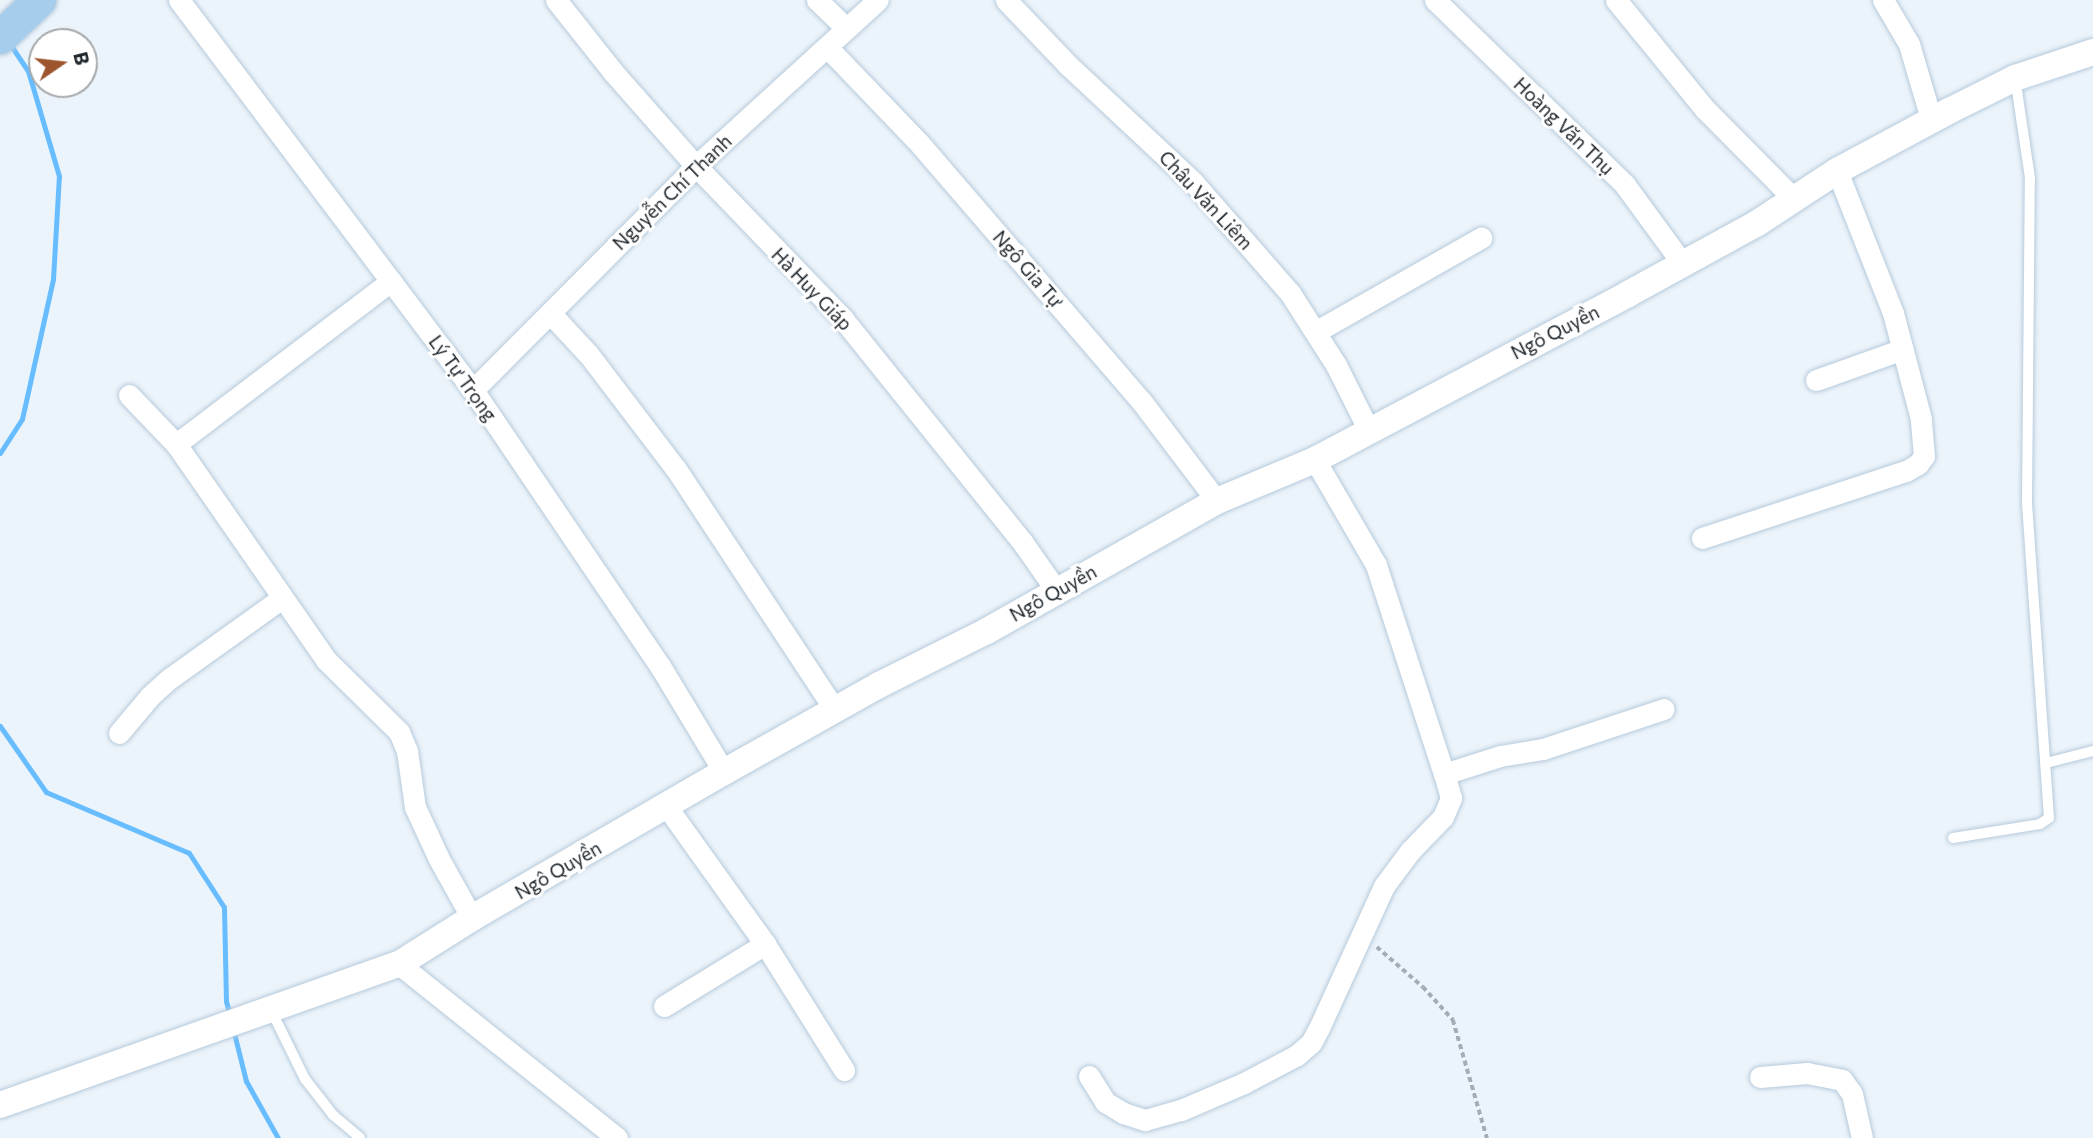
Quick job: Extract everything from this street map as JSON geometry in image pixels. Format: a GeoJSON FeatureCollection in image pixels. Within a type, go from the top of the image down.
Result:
{"type":"FeatureCollection","features":[{"type":"Feature","properties":{"kind":"main road"},"geometry":{"type":"LineString","coordinates":[[0,37],[37,3]]}},
{"type":"Feature","properties":{"kind":"street","name":"Lý Tự Trọng"},"geometry":{"type":"LineString","coordinates":[[178,0],[473,390],[660,666],[724,772]]}},
{"type":"Feature","properties":{"kind":"street","name":"Hà Huy Giáp"},"geometry":{"type":"LineString","coordinates":[[556,0],[613,72],[696,166],[843,319],[1023,543],[1056,590]]}},
{"type":"Feature","properties":{"kind":"street"},"geometry":{"type":"LineString","coordinates":[[817,0],[846,28]]}},
{"type":"Feature","properties":{"kind":"street","name":"Nguyễn Chí Thanh"},"geometry":{"type":"LineString","coordinates":[[473,390],[696,166],[878,0]]}},
{"type":"Feature","properties":{"kind":"street","name":"Châu Văn Liêm"},"geometry":{"type":"LineString","coordinates":[[1006,0],[1068,65],[1193,182],[1290,293],[1317,331],[1369,431]]}},
{"type":"Feature","properties":{"kind":"street","name":"Hoàng Văn Thụ"},"geometry":{"type":"LineString","coordinates":[[1435,0],[1625,185],[1682,263]]}},
{"type":"Feature","properties":{"kind":"street"},"geometry":{"type":"LineString","coordinates":[[1616,0],[1705,109],[1793,198]]}},
{"type":"Feature","properties":{"kind":"street"},"geometry":{"type":"LineString","coordinates":[[1883,0],[1909,44],[1932,122]]}},
{"type":"Feature","properties":{"kind":"street","name":"Ngô Gia Tự"},"geometry":{"type":"LineString","coordinates":[[827,47],[920,144],[1142,402],[1217,501]]}},
{"type":"Feature","properties":{"kind":"street","name":"Ngô Quyền"},"geometry":{"type":"LineString","coordinates":[[0,1105],[399,964],[472,918],[724,772],[835,710],[987,631],[1217,501],[1315,460],[1739,234],[1837,171],[2015,78],[2093,52]]}},
{"type":"Feature","properties":{"kind":"street"},"geometry":{"type":"LineString","coordinates":[[1702,538],[1906,471],[1918,464],[1926,445],[1894,313],[1837,171]]}},
{"type":"Feature","properties":{"kind":"street"},"geometry":{"type":"LineString","coordinates":[[1317,331],[1481,238]]}},
{"type":"Feature","properties":{"kind":"street"},"geometry":{"type":"LineString","coordinates":[[176,444],[391,281]]}},
{"type":"Feature","properties":{"kind":"street"},"geometry":{"type":"LineString","coordinates":[[550,313],[589,355],[676,469],[835,710]]}},
{"type":"Feature","properties":{"kind":"street"},"geometry":{"type":"LineString","coordinates":[[1816,380],[1903,349]]}},
{"type":"Feature","properties":{"kind":"street"},"geometry":{"type":"LineString","coordinates":[[129,395],[176,444],[326,660],[399,732],[407,751],[415,807],[439,859],[472,918]]}},
{"type":"Feature","properties":{"kind":"street"},"geometry":{"type":"LineString","coordinates":[[1089,1076],[1105,1101],[1123,1113],[1145,1120],[1181,1110],[1281,1064],[1311,1043],[1384,886],[1410,851],[1443,817],[1451,798],[1376,565],[1315,460]]}},
{"type":"Feature","properties":{"kind":"street"},"geometry":{"type":"LineString","coordinates":[[119,733],[150,696],[169,679],[282,598]]}},
{"type":"Feature","properties":{"kind":"street"},"geometry":{"type":"LineString","coordinates":[[1444,774],[1500,756],[1543,750],[1664,709]]}},
{"type":"Feature","properties":{"kind":"street"},"geometry":{"type":"LineString","coordinates":[[667,807],[765,944],[844,1070]]}},
{"type":"Feature","properties":{"kind":"street"},"geometry":{"type":"LineString","coordinates":[[664,1006],[765,944]]}},
{"type":"Feature","properties":{"kind":"street"},"geometry":{"type":"LineString","coordinates":[[399,964],[615,1138]]}},
{"type":"Feature","properties":{"kind":"street"},"geometry":{"type":"LineString","coordinates":[[1760,1077],[1807,1073],[1842,1080],[1852,1094],[1862,1138]]}},
{"type":"Feature","properties":{"kind":"lane"},"geometry":{"type":"LineString","coordinates":[[1953,838],[2047,820],[2046,763],[2030,583],[2027,503],[2030,178],[2015,78]]}},
{"type":"Feature","properties":{"kind":"lane"},"geometry":{"type":"LineString","coordinates":[[2046,763],[2093,751]]}},
{"type":"Feature","properties":{"kind":"lane"},"geometry":{"type":"LineString","coordinates":[[259,1015],[333,1115],[360,1138]]}},
{"type":"Feature","properties":{"kind":"path"},"geometry":{"type":"LineString","coordinates":[[1362,933],[1423,986],[1453,1020],[1487,1138]]}},
{"type":"Feature","properties":{"kind":"waterway"},"geometry":{"type":"LineString","coordinates":[[0,453],[22,419],[53,279],[59,176],[28,71],[10,44]]}},
{"type":"Feature","properties":{"kind":"waterway"},"geometry":{"type":"LineString","coordinates":[[0,726],[46,792],[189,853],[224,907],[226,1001],[230,1016]]}},
{"type":"Feature","properties":{"kind":"waterway"},"geometry":{"type":"LineString","coordinates":[[233,1029],[246,1081],[278,1138]]}}]}
